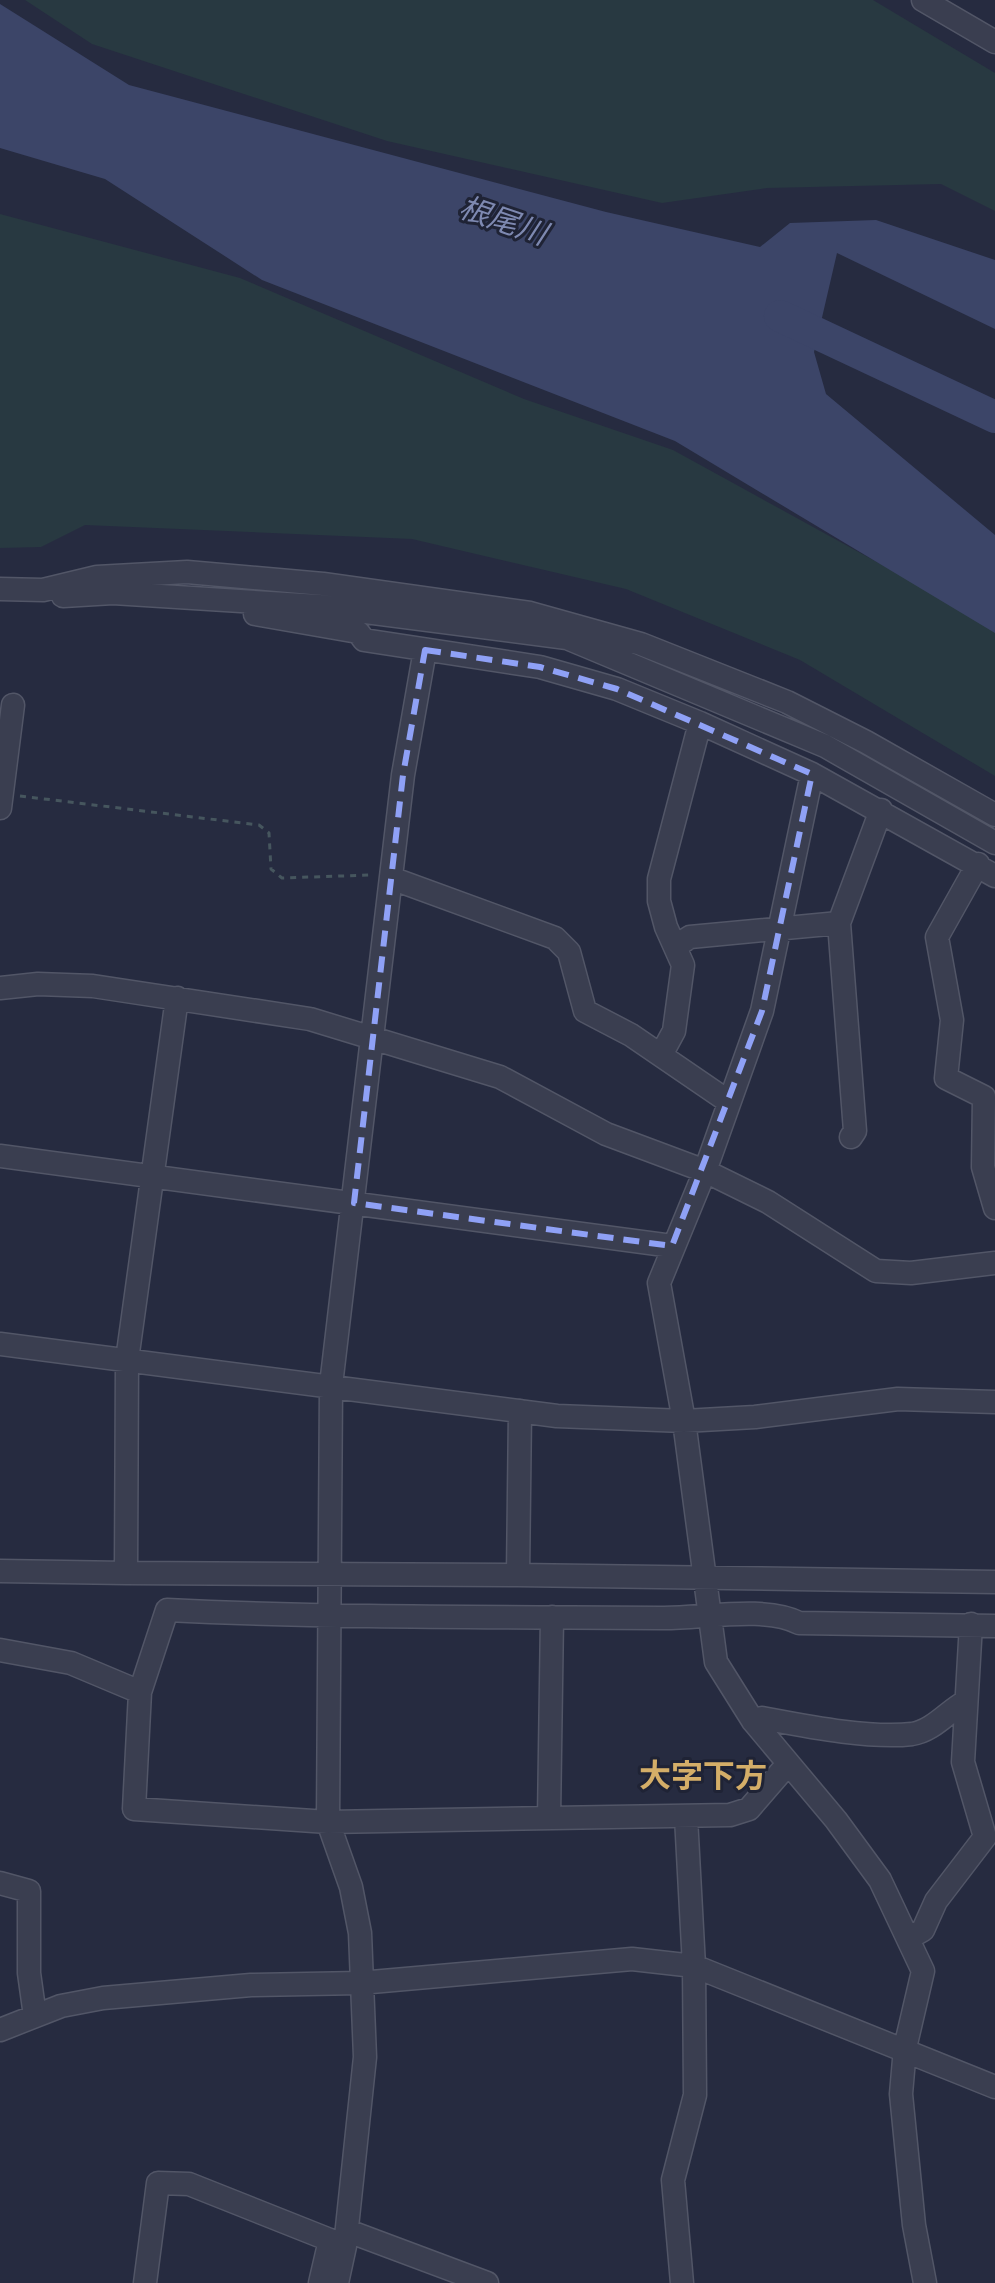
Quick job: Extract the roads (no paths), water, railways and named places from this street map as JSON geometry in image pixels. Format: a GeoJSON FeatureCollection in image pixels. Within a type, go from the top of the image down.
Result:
{"type":"FeatureCollection","features":[{"type":"Feature","properties":{"kind":"street"},"geometry":{"type":"LineString","coordinates":[[923,0],[995,42]]}},
{"type":"Feature","properties":{"kind":"street"},"geometry":{"type":"LineString","coordinates":[[0,589],[43,590],[97,577],[187,572],[337,586],[530,613],[641,644],[787,702],[866,742],[995,815]]}},
{"type":"Feature","properties":{"kind":"street"},"geometry":{"type":"LineString","coordinates":[[43,590],[53,596],[113,593],[319,606],[567,638],[825,746],[995,843]]}},
{"type":"Feature","properties":{"kind":"street"},"geometry":{"type":"LineString","coordinates":[[213,598],[223,609],[358,632],[364,640],[540,667],[617,689],[812,774],[986,870],[937,937],[952,1020],[946,1078],[990,1097],[983,1167],[995,1208]]}},
{"type":"Feature","properties":{"kind":"street"},"geometry":{"type":"LineString","coordinates":[[337,2283],[365,2057],[360,1933],[351,1887],[328,1822],[331,1385],[403,775],[425,650]]}},
{"type":"Feature","properties":{"kind":"street"},"geometry":{"type":"LineString","coordinates":[[1,801],[13,705]]}},
{"type":"Feature","properties":{"kind":"street"},"geometry":{"type":"LineString","coordinates":[[661,1055],[674,1031],[683,965],[663,914],[659,879],[700,723]]}},
{"type":"Feature","properties":{"kind":"street"},"geometry":{"type":"LineString","coordinates":[[812,774],[762,1011],[705,1171],[659,1283],[684,1421],[716,1662],[753,1721],[836,1820],[880,1880],[923,1971],[905,2048],[901,2094],[914,2225],[925,2283]]}},
{"type":"Feature","properties":{"kind":"street"},"geometry":{"type":"LineString","coordinates":[[851,1137],[855,1131],[839,923],[881,810]]}},
{"type":"Feature","properties":{"kind":"street"},"geometry":{"type":"LineString","coordinates":[[391,878],[555,938],[569,952],[585,1011],[661,1055],[729,1102]]}},
{"type":"Feature","properties":{"kind":"street"},"geometry":{"type":"LineString","coordinates":[[676,946],[690,937],[839,923]]}},
{"type":"Feature","properties":{"kind":"street"},"geometry":{"type":"LineString","coordinates":[[0,988],[38,984],[93,986],[310,1019],[500,1077],[606,1134],[705,1171],[768,1202],[876,1271],[911,1273],[995,1263]]}},
{"type":"Feature","properties":{"kind":"street"},"geometry":{"type":"LineString","coordinates":[[126,1573],[127,1360],[177,998]]}},
{"type":"Feature","properties":{"kind":"street"},"geometry":{"type":"LineString","coordinates":[[0,1156],[672,1246]]}},
{"type":"Feature","properties":{"kind":"street"},"geometry":{"type":"LineString","coordinates":[[0,1344],[520,1411],[684,1421],[755,1417],[898,1399],[995,1402]]}},
{"type":"Feature","properties":{"kind":"street"},"geometry":{"type":"LineString","coordinates":[[518,1575],[520,1411]]}},
{"type":"Feature","properties":{"kind":"street"},"geometry":{"type":"LineString","coordinates":[[0,1571],[995,1582]]}},
{"type":"Feature","properties":{"kind":"street"},"geometry":{"type":"LineString","coordinates":[[787,1765],[749,1809],[730,1815],[328,1822],[134,1809],[140,1692],[167,1610],[328,1618],[784,1615],[799,1623],[995,1626]]}},
{"type":"Feature","properties":{"kind":"street"},"geometry":{"type":"LineString","coordinates":[[549,1818],[552,1617]]}},
{"type":"Feature","properties":{"kind":"street"},"geometry":{"type":"LineString","coordinates":[[909,1938],[923,1930],[936,1901],[990,1840],[963,1762],[971,1624]]}},
{"type":"Feature","properties":{"kind":"street"},"geometry":{"type":"LineString","coordinates":[[0,1650],[71,1663],[140,1692]]}},
{"type":"Feature","properties":{"kind":"street"},"geometry":{"type":"LineString","coordinates":[[753,1721],[762,1718],[830,1730],[914,1734],[943,1719],[965,1702]]}},
{"type":"Feature","properties":{"kind":"street"},"geometry":{"type":"LineString","coordinates":[[682,2283],[673,2180],[695,2095],[694,1966],[686,1817]]}},
{"type":"Feature","properties":{"kind":"street"},"geometry":{"type":"LineString","coordinates":[[0,1883],[29,1891],[29,1973],[35,2016]]}},
{"type":"Feature","properties":{"kind":"street"},"geometry":{"type":"LineString","coordinates":[[0,2030],[61,2006],[103,1998],[251,1985],[360,1983],[632,1959],[694,1966],[905,2048],[995,2087]]}},
{"type":"Feature","properties":{"kind":"street"},"geometry":{"type":"LineString","coordinates":[[145,2283],[158,2183],[189,2184],[341,2239],[487,2283]]}},
{"type":"Feature","properties":{"kind":"street"},"geometry":{"type":"LineString","coordinates":[[320,2283],[341,2239]]}},
{"type":"Feature","properties":{"kind":"water"},"geometry":{"type":"Polygon","coordinates":[[[0,4],[129,85],[606,212],[760,247],[790,223],[876,220],[995,260],[995,329],[837,253],[814,352],[826,394],[995,535],[995,633],[675,441],[262,280],[105,179],[0,148],[0,4]]]}},
{"type":"Feature","properties":{"kind":"waterway","name":"根尾川"},"geometry":{"type":"LineString","coordinates":[[780,316],[995,417]]}},
{"type":"Feature","properties":{"kind":"district","name":"大字下方"},"geometry":{"type":"Point","coordinates":[703,1776]}}]}
